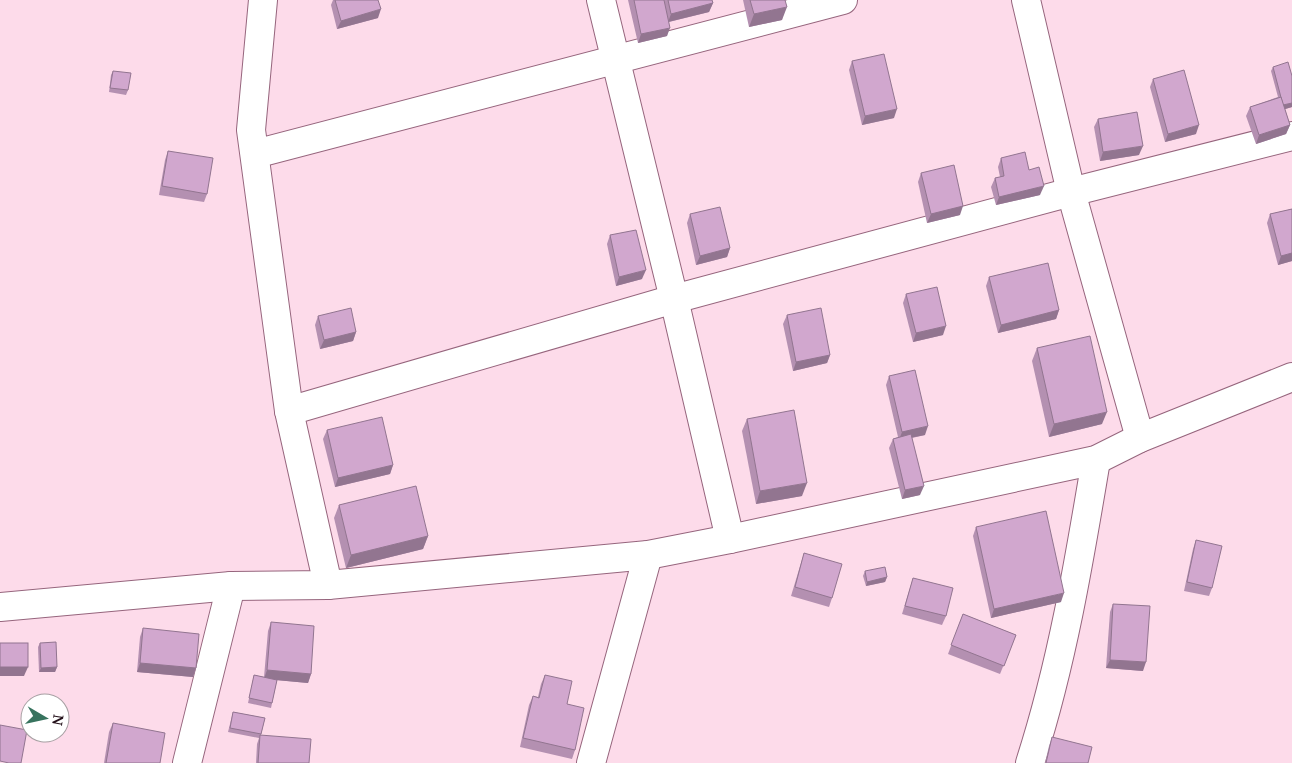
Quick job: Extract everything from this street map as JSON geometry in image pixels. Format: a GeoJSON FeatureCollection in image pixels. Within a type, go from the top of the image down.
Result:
{"type":"FeatureCollection","features":[{"type":"Feature","properties":{"kind":"street"},"geometry":{"type":"LineString","coordinates":[[263,0],[251,130],[289,411],[328,585]]}},
{"type":"Feature","properties":{"kind":"street"},"geometry":{"type":"LineString","coordinates":[[601,0],[730,539]]}},
{"type":"Feature","properties":{"kind":"street"},"geometry":{"type":"LineString","coordinates":[[255,154],[844,0]]}},
{"type":"Feature","properties":{"kind":"street"},"geometry":{"type":"LineString","coordinates":[[1026,0],[1070,192],[1140,438]]}},
{"type":"Feature","properties":{"kind":"street"},"geometry":{"type":"LineString","coordinates":[[289,411],[674,299],[1070,192],[1292,136]]}},
{"type":"Feature","properties":{"kind":"street"},"geometry":{"type":"LineString","coordinates":[[0,607],[231,586],[328,585],[648,555],[1096,460],[1140,438],[1292,377]]}},
{"type":"Feature","properties":{"kind":"street"},"geometry":{"type":"LineString","coordinates":[[1030,763],[1046,716],[1072,603],[1096,460]]}},
{"type":"Feature","properties":{"kind":"street"},"geometry":{"type":"LineString","coordinates":[[592,763],[648,555]]}},
{"type":"Feature","properties":{"kind":"street"},"geometry":{"type":"LineString","coordinates":[[187,763],[231,586]]}},
{"type":"Feature","properties":{"kind":"building"},"geometry":{"type":"Polygon","coordinates":[[[335,0],[378,0],[381,9],[341,21],[335,0]]]}},
{"type":"Feature","properties":{"kind":"building"},"geometry":{"type":"Polygon","coordinates":[[[634,0],[664,0],[670,28],[641,34],[634,0]]]}},
{"type":"Feature","properties":{"kind":"building"},"geometry":{"type":"Polygon","coordinates":[[[668,0],[712,0],[713,3],[671,14],[668,0]]]}},
{"type":"Feature","properties":{"kind":"building"},"geometry":{"type":"Polygon","coordinates":[[[750,0],[785,0],[787,7],[754,14],[750,0]]]}},
{"type":"Feature","properties":{"kind":"building"},"geometry":{"type":"Polygon","coordinates":[[[884,54],[897,109],[865,116],[852,61],[884,54]]]}},
{"type":"Feature","properties":{"kind":"building"},"geometry":{"type":"Polygon","coordinates":[[[1288,62],[1292,76],[1292,103],[1283,105],[1273,67],[1288,62]]]}},
{"type":"Feature","properties":{"kind":"building"},"geometry":{"type":"Polygon","coordinates":[[[1184,70],[1199,125],[1168,134],[1153,79],[1184,70]]]}},
{"type":"Feature","properties":{"kind":"building"},"geometry":{"type":"Polygon","coordinates":[[[113,71],[131,73],[128,90],[110,88],[113,71]]]}},
{"type":"Feature","properties":{"kind":"building"},"geometry":{"type":"Polygon","coordinates":[[[1281,97],[1290,125],[1259,135],[1250,107],[1281,97]]]}},
{"type":"Feature","properties":{"kind":"building"},"geometry":{"type":"Polygon","coordinates":[[[1137,112],[1143,146],[1103,152],[1098,119],[1137,112]]]}},
{"type":"Feature","properties":{"kind":"building"},"geometry":{"type":"Polygon","coordinates":[[[168,151],[213,158],[207,194],[162,186],[168,151]]]}},
{"type":"Feature","properties":{"kind":"building"},"geometry":{"type":"Polygon","coordinates":[[[1025,152],[1029,170],[1039,167],[1044,186],[999,197],[995,178],[1004,176],[1001,158],[1025,152]]]}},
{"type":"Feature","properties":{"kind":"building"},"geometry":{"type":"Polygon","coordinates":[[[954,165],[963,206],[931,214],[921,173],[954,165]]]}},
{"type":"Feature","properties":{"kind":"building"},"geometry":{"type":"Polygon","coordinates":[[[720,207],[730,248],[700,256],[690,214],[720,207]]]}},
{"type":"Feature","properties":{"kind":"building"},"geometry":{"type":"Polygon","coordinates":[[[1292,209],[1292,253],[1281,256],[1270,214],[1292,209]]]}},
{"type":"Feature","properties":{"kind":"building"},"geometry":{"type":"Polygon","coordinates":[[[636,230],[646,270],[619,277],[610,235],[636,230]]]}},
{"type":"Feature","properties":{"kind":"building"},"geometry":{"type":"Polygon","coordinates":[[[1048,263],[1059,310],[1001,325],[989,277],[1048,263]]]}},
{"type":"Feature","properties":{"kind":"building"},"geometry":{"type":"Polygon","coordinates":[[[937,287],[946,326],[916,333],[906,294],[937,287]]]}},
{"type":"Feature","properties":{"kind":"building"},"geometry":{"type":"Polygon","coordinates":[[[351,308],[356,332],[324,340],[318,316],[351,308]]]}},
{"type":"Feature","properties":{"kind":"building"},"geometry":{"type":"Polygon","coordinates":[[[821,308],[830,355],[796,362],[787,315],[821,308]]]}},
{"type":"Feature","properties":{"kind":"building"},"geometry":{"type":"Polygon","coordinates":[[[1090,336],[1107,412],[1054,424],[1037,348],[1090,336]]]}},
{"type":"Feature","properties":{"kind":"building"},"geometry":{"type":"Polygon","coordinates":[[[915,370],[928,426],[902,432],[889,376],[915,370]]]}},
{"type":"Feature","properties":{"kind":"building"},"geometry":{"type":"Polygon","coordinates":[[[794,410],[807,483],[760,491],[747,419],[794,410]]]}},
{"type":"Feature","properties":{"kind":"building"},"geometry":{"type":"Polygon","coordinates":[[[382,417],[393,465],[338,478],[327,430],[382,417]]]}},
{"type":"Feature","properties":{"kind":"building"},"geometry":{"type":"Polygon","coordinates":[[[911,434],[924,486],[905,490],[893,439],[911,434]]]}},
{"type":"Feature","properties":{"kind":"building"},"geometry":{"type":"Polygon","coordinates":[[[416,486],[428,536],[351,555],[339,505],[416,486]]]}},
{"type":"Feature","properties":{"kind":"building"},"geometry":{"type":"Polygon","coordinates":[[[1046,511],[1064,593],[994,609],[976,527],[1046,511]]]}},
{"type":"Feature","properties":{"kind":"building"},"geometry":{"type":"Polygon","coordinates":[[[1196,540],[1222,546],[1212,588],[1187,582],[1196,540]]]}},
{"type":"Feature","properties":{"kind":"building"},"geometry":{"type":"Polygon","coordinates":[[[804,553],[842,564],[832,598],[795,587],[804,553]]]}},
{"type":"Feature","properties":{"kind":"building"},"geometry":{"type":"Polygon","coordinates":[[[885,567],[887,577],[867,582],[865,571],[885,567]]]}},
{"type":"Feature","properties":{"kind":"building"},"geometry":{"type":"Polygon","coordinates":[[[913,578],[953,588],[946,616],[905,606],[913,578]]]}},
{"type":"Feature","properties":{"kind":"building"},"geometry":{"type":"Polygon","coordinates":[[[1113,604],[1150,606],[1146,662],[1110,660],[1113,604]]]}},
{"type":"Feature","properties":{"kind":"building"},"geometry":{"type":"Polygon","coordinates":[[[963,614],[1016,635],[1004,666],[951,645],[963,614]]]}},
{"type":"Feature","properties":{"kind":"building"},"geometry":{"type":"Polygon","coordinates":[[[271,622],[314,626],[311,674],[267,670],[271,622]]]}},
{"type":"Feature","properties":{"kind":"building"},"geometry":{"type":"Polygon","coordinates":[[[143,628],[199,634],[196,668],[140,663],[143,628]]]}},
{"type":"Feature","properties":{"kind":"building"},"geometry":{"type":"Polygon","coordinates":[[[56,642],[57,667],[41,668],[40,643],[56,642]]]}},
{"type":"Feature","properties":{"kind":"building"},"geometry":{"type":"Polygon","coordinates":[[[0,643],[28,643],[28,667],[0,667],[0,643]]]}},
{"type":"Feature","properties":{"kind":"building"},"geometry":{"type":"Polygon","coordinates":[[[254,675],[277,680],[272,703],[249,698],[254,675]]]}},
{"type":"Feature","properties":{"kind":"building"},"geometry":{"type":"Polygon","coordinates":[[[545,675],[572,681],[567,704],[584,708],[575,750],[523,738],[533,696],[539,698],[545,675]]]}},
{"type":"Feature","properties":{"kind":"building"},"geometry":{"type":"Polygon","coordinates":[[[233,712],[265,718],[261,734],[230,728],[233,712]]]}},
{"type":"Feature","properties":{"kind":"building"},"geometry":{"type":"Polygon","coordinates":[[[113,723],[165,733],[160,763],[106,763],[113,723]]]}},
{"type":"Feature","properties":{"kind":"building"},"geometry":{"type":"Polygon","coordinates":[[[0,725],[20,729],[20,743],[25,743],[21,763],[0,761],[0,725]]]}},
{"type":"Feature","properties":{"kind":"building"},"geometry":{"type":"Polygon","coordinates":[[[260,735],[311,739],[309,763],[258,763],[260,735]]]}},
{"type":"Feature","properties":{"kind":"building"},"geometry":{"type":"Polygon","coordinates":[[[1052,737],[1092,747],[1088,763],[1046,763],[1052,737]]]}}]}
